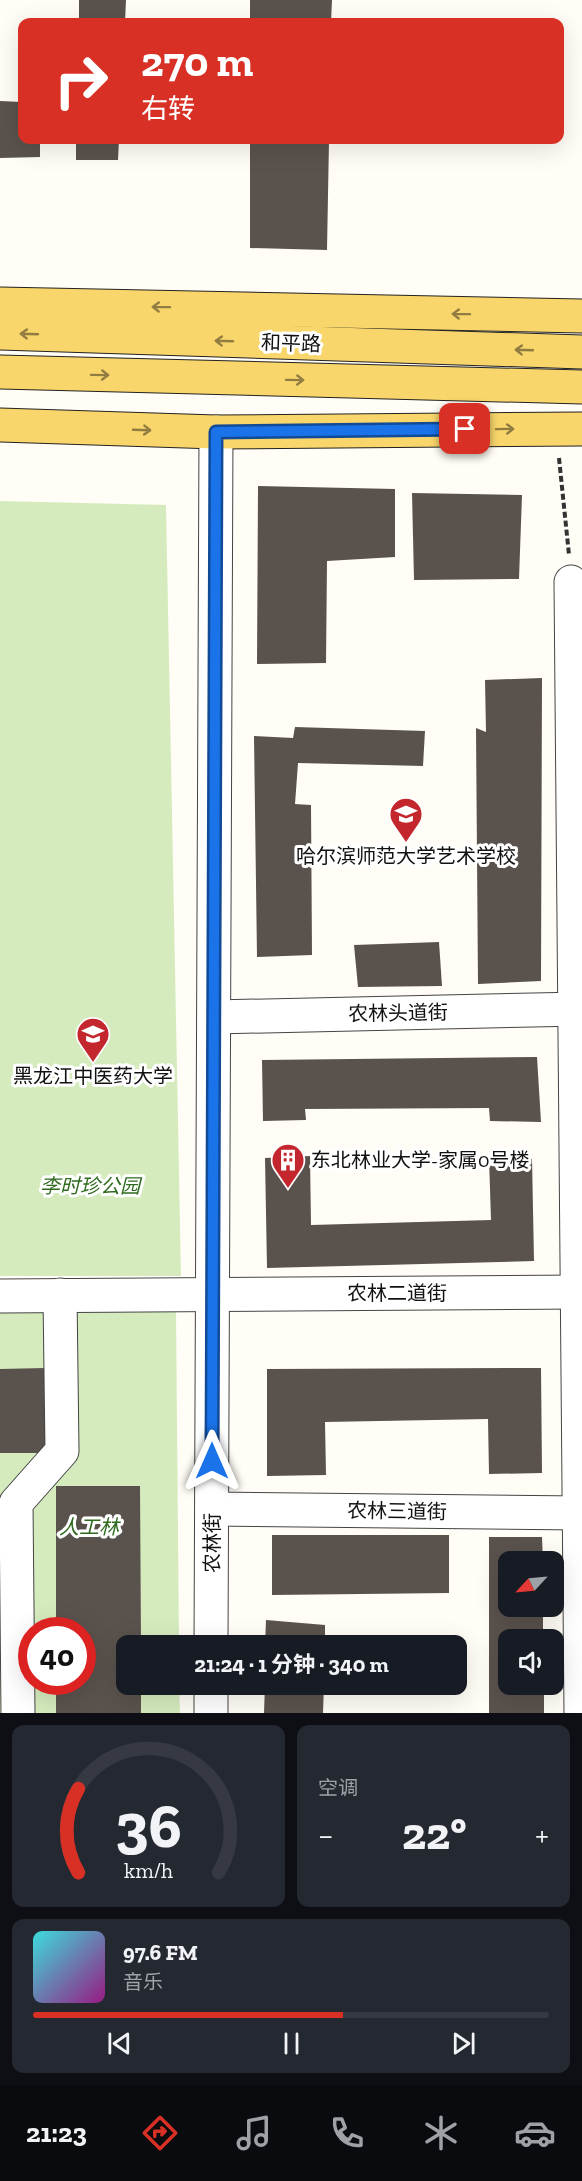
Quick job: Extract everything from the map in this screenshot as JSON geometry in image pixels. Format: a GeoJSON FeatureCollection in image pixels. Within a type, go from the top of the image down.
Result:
{"type":"FeatureCollection","features":[{"type":"Feature","properties":{"kind":"main road"},"geometry":{"type":"LineString","coordinates":[[0,304],[582,316]]}},
{"type":"Feature","properties":{"kind":"main road","name":"和平路"},"geometry":{"type":"LineString","coordinates":[[0,333],[582,352]]}},
{"type":"Feature","properties":{"kind":"main road","name":"和平路"},"geometry":{"type":"LineString","coordinates":[[0,372],[582,387]]}},
{"type":"Feature","properties":{"kind":"main road"},"geometry":{"type":"LineString","coordinates":[[0,425],[216,432],[569,429]]}},
{"type":"Feature","properties":{"kind":"street","name":"农林街"},"geometry":{"type":"LineString","coordinates":[[212,1635],[216,432]]}},
{"type":"Feature","properties":{"kind":"street"},"geometry":{"type":"LineString","coordinates":[[571,582],[578,1010],[581,1713]]}},
{"type":"Feature","properties":{"kind":"street","name":"农林头道街"},"geometry":{"type":"LineString","coordinates":[[214,1017],[578,1010]]}},
{"type":"Feature","properties":{"kind":"street","name":"农林二道街"},"geometry":{"type":"LineString","coordinates":[[0,1296],[580,1292]]}},
{"type":"Feature","properties":{"kind":"street"},"geometry":{"type":"LineString","coordinates":[[18,1713],[16,1503],[62,1451],[60,1295]]}},
{"type":"Feature","properties":{"kind":"street","name":"农林三道街"},"geometry":{"type":"LineString","coordinates":[[212,1509],[580,1513]]}},
{"type":"Feature","properties":{"kind":"street"},"geometry":{"type":"LineString","coordinates":[[211,1695],[211,1713]]}},
{"type":"Feature","properties":{"kind":"path"},"geometry":{"type":"LineString","coordinates":[[569,429],[571,582]]}},
{"type":"Feature","properties":{"kind":"green space","name":"李时珍公园"},"geometry":{"type":"Polygon","coordinates":[[[0,501],[166,505],[181,1276],[0,1276],[0,501]]]}},
{"type":"Feature","properties":{"kind":"green space","name":"人工林"},"geometry":{"type":"Polygon","coordinates":[[[176,1312],[179,1635],[116,1635],[116,1695],[179,1695],[180,1713],[0,1713],[0,1313],[176,1312]]]}},
{"type":"Feature","properties":{"kind":"building"},"geometry":{"type":"Polygon","coordinates":[[[79,0],[126,0],[125,18],[79,18],[79,0]]]}},
{"type":"Feature","properties":{"kind":"building"},"geometry":{"type":"Polygon","coordinates":[[[250,0],[332,0],[331,18],[250,18],[250,0]]]}},
{"type":"Feature","properties":{"kind":"building"},"geometry":{"type":"Polygon","coordinates":[[[0,101],[18,102],[18,144],[40,144],[40,157],[0,158],[0,101]]]}},
{"type":"Feature","properties":{"kind":"building"},"geometry":{"type":"Polygon","coordinates":[[[76,144],[119,144],[118,160],[76,160],[76,144]]]}},
{"type":"Feature","properties":{"kind":"building"},"geometry":{"type":"Polygon","coordinates":[[[250,144],[329,144],[327,250],[250,248],[250,144]]]}},
{"type":"Feature","properties":{"kind":"building"},"geometry":{"type":"Polygon","coordinates":[[[258,486],[395,489],[395,557],[327,561],[326,663],[257,664],[258,486]]]}},
{"type":"Feature","properties":{"kind":"building"},"geometry":{"type":"Polygon","coordinates":[[[412,493],[522,495],[519,579],[414,580],[412,493]]]}},
{"type":"Feature","properties":{"kind":"building"},"geometry":{"type":"Polygon","coordinates":[[[542,678],[541,981],[478,984],[476,728],[486,732],[485,680],[542,678]]]}},
{"type":"Feature","properties":{"kind":"building"},"geometry":{"type":"Polygon","coordinates":[[[295,727],[425,731],[423,766],[298,763],[295,804],[311,805],[312,955],[257,957],[254,736],[293,738],[295,727]]]}},
{"type":"Feature","properties":{"kind":"building"},"geometry":{"type":"Polygon","coordinates":[[[439,942],[442,986],[358,987],[354,945],[439,942]]]}},
{"type":"Feature","properties":{"kind":"building"},"geometry":{"type":"Polygon","coordinates":[[[537,1057],[541,1122],[490,1121],[489,1108],[305,1109],[306,1120],[263,1121],[262,1060],[537,1057]]]}},
{"type":"Feature","properties":{"kind":"building","name":"东北林业大学-家属0号楼"},"geometry":{"type":"Polygon","coordinates":[[[310,1156],[311,1225],[491,1220],[489,1158],[532,1158],[534,1261],[267,1268],[265,1158],[310,1156]]]}},
{"type":"Feature","properties":{"kind":"building"},"geometry":{"type":"Polygon","coordinates":[[[45,1368],[49,1453],[0,1453],[0,1369],[45,1368]]]}},
{"type":"Feature","properties":{"kind":"building"},"geometry":{"type":"Polygon","coordinates":[[[541,1368],[542,1473],[489,1474],[488,1419],[325,1422],[326,1475],[267,1476],[267,1369],[541,1368]]]}},
{"type":"Feature","properties":{"kind":"building"},"geometry":{"type":"Polygon","coordinates":[[[56,1486],[140,1486],[141,1635],[116,1635],[116,1695],[141,1695],[141,1713],[56,1713],[56,1695],[96,1695],[96,1617],[56,1617],[56,1486]]]}},
{"type":"Feature","properties":{"kind":"building"},"geometry":{"type":"Polygon","coordinates":[[[272,1535],[449,1535],[449,1593],[272,1595],[272,1535]]]}},
{"type":"Feature","properties":{"kind":"building"},"geometry":{"type":"Polygon","coordinates":[[[489,1537],[542,1537],[543,1551],[498,1551],[498,1617],[543,1617],[543,1629],[498,1629],[498,1695],[544,1695],[544,1713],[489,1713],[489,1537]]]}},
{"type":"Feature","properties":{"kind":"building"},"geometry":{"type":"Polygon","coordinates":[[[266,1620],[325,1625],[325,1635],[265,1635],[266,1620]]]}},
{"type":"Feature","properties":{"kind":"building"},"geometry":{"type":"Polygon","coordinates":[[[265,1695],[324,1695],[323,1713],[264,1713],[265,1695]]]}},
{"type":"Feature","properties":{"kind":"place","name":"哈尔滨师范大学艺术学校"},"geometry":{"type":"Point","coordinates":[406,843]}},
{"type":"Feature","properties":{"kind":"place","name":"黑龙江中医药大学"},"geometry":{"type":"Point","coordinates":[93,1063]}},
{"type":"Feature","properties":{"kind":"place","name":"东北林业大学-家属0号楼"},"geometry":{"type":"Point","coordinates":[288,1189]}},
{"type":"Feature","properties":{"kind":"route"},"geometry":{"type":"LineString","coordinates":[[212,1461],[216,432],[465,429]]}}]}
